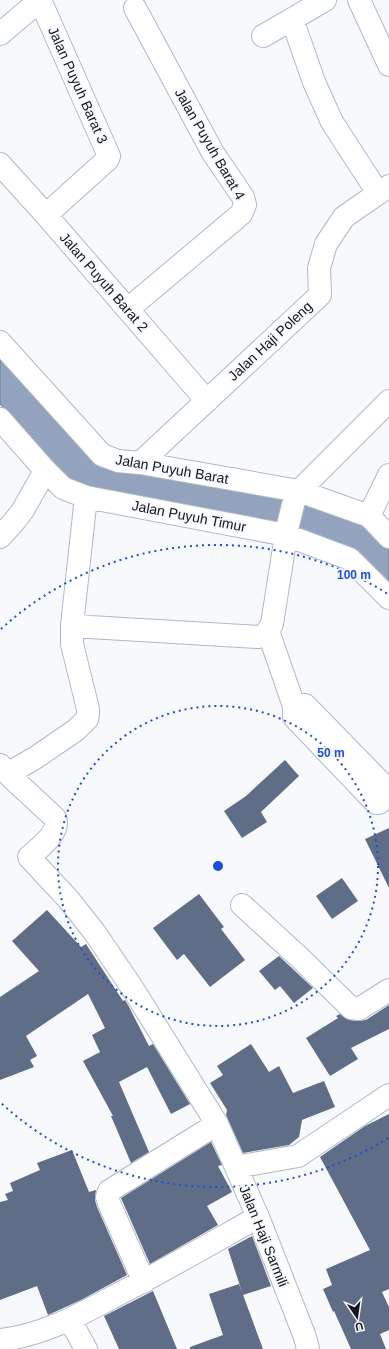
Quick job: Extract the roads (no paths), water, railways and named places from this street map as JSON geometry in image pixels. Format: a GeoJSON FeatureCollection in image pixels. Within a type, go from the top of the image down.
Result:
{"type":"FeatureCollection","features":[{"type":"Feature","properties":{"kind":"street"},"geometry":{"type":"LineString","coordinates":[[0,34],[40,0]]}},
{"type":"Feature","properties":{"kind":"street","name":"Jalan Puyuh Barat 3"},"geometry":{"type":"LineString","coordinates":[[40,0],[109,156],[108,159],[46,215]]}},
{"type":"Feature","properties":{"kind":"street"},"geometry":{"type":"LineString","coordinates":[[263,36],[325,0]]}},
{"type":"Feature","properties":{"kind":"street"},"geometry":{"type":"LineString","coordinates":[[359,0],[389,64]]}},
{"type":"Feature","properties":{"kind":"street","name":"Jalan Puyuh Barat 4"},"geometry":{"type":"LineString","coordinates":[[128,309],[241,214],[245,205],[243,197],[212,153],[135,8]]}},
{"type":"Feature","properties":{"kind":"street"},"geometry":{"type":"LineString","coordinates":[[292,19],[314,82],[332,122],[383,189]]}},
{"type":"Feature","properties":{"kind":"street","name":"Jalan Puyuh Barat 2"},"geometry":{"type":"LineString","coordinates":[[0,164],[207,401]]}},
{"type":"Feature","properties":{"kind":"street","name":"Jalan Haji Poleng"},"geometry":{"type":"LineString","coordinates":[[140,462],[320,295],[319,268],[326,244],[344,217],[383,189]]}},
{"type":"Feature","properties":{"kind":"street","name":"Jalan Puyuh Barat"},"geometry":{"type":"LineString","coordinates":[[0,342],[102,455],[118,461],[140,462],[297,494],[368,516]]}},
{"type":"Feature","properties":{"kind":"street"},"geometry":{"type":"LineString","coordinates":[[72,625],[258,637],[264,636],[272,624],[286,532],[297,494],[389,401]]}},
{"type":"Feature","properties":{"kind":"street","name":"Jalan Puyuh Timur"},"geometry":{"type":"LineString","coordinates":[[0,419],[63,488],[86,497],[286,532],[350,558],[389,598]]}},
{"type":"Feature","properties":{"kind":"street"},"geometry":{"type":"LineString","coordinates":[[0,537],[13,524],[23,510],[46,470]]}},
{"type":"Feature","properties":{"kind":"street"},"geometry":{"type":"LineString","coordinates":[[389,475],[368,516],[389,537]]}},
{"type":"Feature","properties":{"kind":"street"},"geometry":{"type":"LineString","coordinates":[[4,769],[35,758],[76,730],[87,719],[88,715],[86,701],[72,644],[72,625],[86,497]]}},
{"type":"Feature","properties":{"kind":"street"},"geometry":{"type":"LineString","coordinates":[[268,631],[294,706],[294,717],[376,803],[380,803],[389,794]]}},
{"type":"Feature","properties":{"kind":"street"},"geometry":{"type":"LineString","coordinates":[[294,706],[305,705],[389,791]]}},
{"type":"Feature","properties":{"kind":"street","name":"Jalan Haji Sarmili"},"geometry":{"type":"LineString","coordinates":[[4,769],[55,818],[57,822],[57,825],[48,840],[29,857],[69,900],[95,933],[156,1026],[217,1124],[258,1217],[305,1337],[308,1349]]}},
{"type":"Feature","properties":{"kind":"street"},"geometry":{"type":"LineString","coordinates":[[242,905],[300,958],[351,1008],[359,1010],[388,995]]}},
{"type":"Feature","properties":{"kind":"street"},"geometry":{"type":"LineString","coordinates":[[236,1168],[298,1156],[389,1095]]}},
{"type":"Feature","properties":{"kind":"street"},"geometry":{"type":"LineString","coordinates":[[144,1282],[109,1203],[107,1197],[109,1191],[217,1124]]}},
{"type":"Feature","properties":{"kind":"street"},"geometry":{"type":"LineString","coordinates":[[0,1340],[15,1339],[70,1320],[144,1282],[258,1217]]}},
{"type":"Feature","properties":{"kind":"street"},"geometry":{"type":"LineString","coordinates":[[70,1320],[86,1349]]}},
{"type":"Feature","properties":{"kind":"water"},"geometry":{"type":"Polygon","coordinates":[[[0,354],[88,453],[294,501],[362,521],[389,548],[389,587],[355,552],[72,484],[56,470],[0,404],[0,354]]]}}]}
